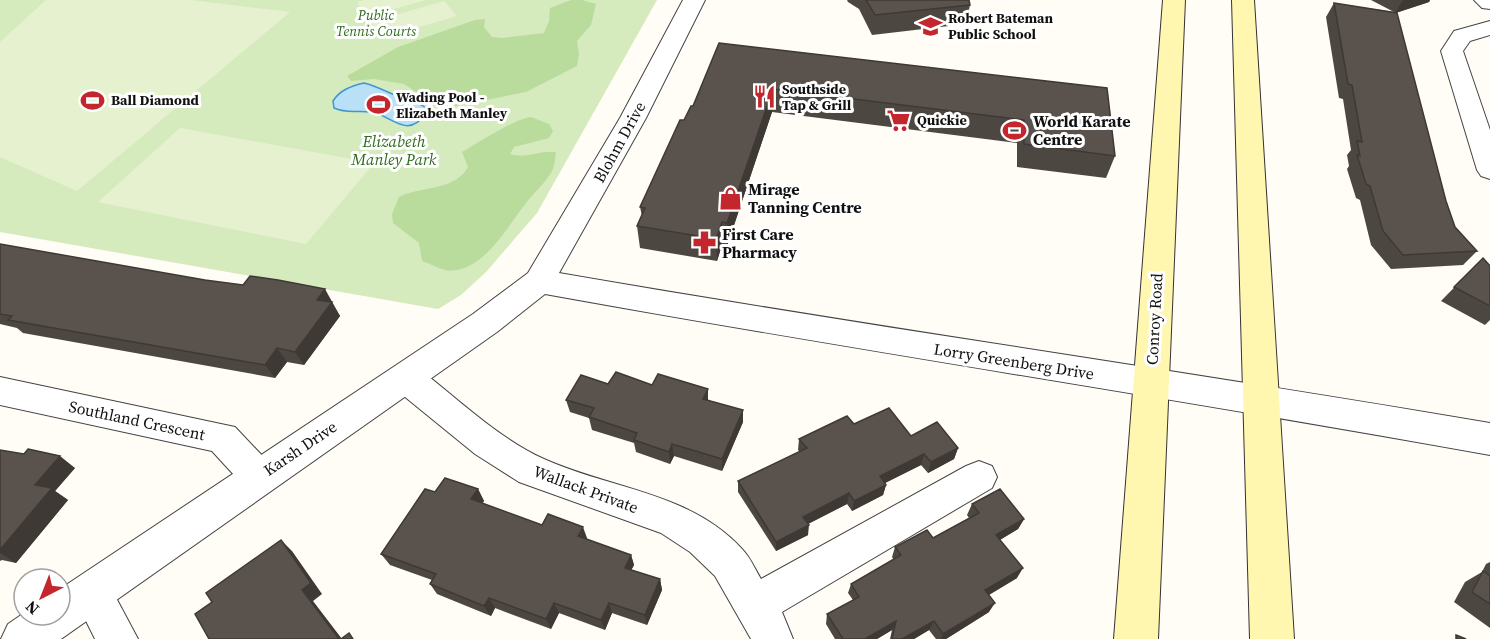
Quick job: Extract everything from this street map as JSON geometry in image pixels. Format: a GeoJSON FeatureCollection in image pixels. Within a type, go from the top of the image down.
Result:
{"type":"FeatureCollection","features":[{"type":"Feature","properties":{"kind":"main road","name":"Conroy Road"},"geometry":{"type":"LineString","coordinates":[[1136,639],[1174,0]]}},
{"type":"Feature","properties":{"kind":"main road"},"geometry":{"type":"LineString","coordinates":[[1243,0],[1272,639]]}},
{"type":"Feature","properties":{"kind":"street","name":"Blohm Drive"},"geometry":{"type":"LineString","coordinates":[[539,281],[633,118],[694,0]]}},
{"type":"Feature","properties":{"kind":"street"},"geometry":{"type":"LineString","coordinates":[[1485,0],[1490,3]]}},
{"type":"Feature","properties":{"kind":"street"},"geometry":{"type":"LineString","coordinates":[[1490,28],[1462,36],[1452,51],[1490,170]]}},
{"type":"Feature","properties":{"kind":"street","name":"Karsh Drive"},"geometry":{"type":"LineString","coordinates":[[72,606],[258,476],[406,378],[485,323],[539,281]]}},
{"type":"Feature","properties":{"kind":"street","name":"Lorry Greenberg Drive"},"geometry":{"type":"LineString","coordinates":[[539,281],[792,326],[1262,399],[1490,440]]}},
{"type":"Feature","properties":{"kind":"street","name":"Wallack Private"},"geometry":{"type":"LineString","coordinates":[[406,378],[488,443],[532,471],[673,520],[704,539],[729,563],[770,631],[772,639]]}},
{"type":"Feature","properties":{"kind":"street","name":"Southland Crescent"},"geometry":{"type":"LineString","coordinates":[[0,391],[224,438],[258,476]]}},
{"type":"Feature","properties":{"kind":"street"},"geometry":{"type":"LineString","coordinates":[[755,605],[979,477]]}},
{"type":"Feature","properties":{"kind":"street"},"geometry":{"type":"LineString","coordinates":[[72,608],[117,639]]}},
{"type":"Feature","properties":{"kind":"street","name":"Karsh Drive"},"geometry":{"type":"LineString","coordinates":[[23,639],[41,627]]}},
{"type":"Feature","properties":{"kind":"green space","name":"Elizabeth Manley Park"},"geometry":{"type":"Polygon","coordinates":[[[0,0],[657,0],[537,213],[486,272],[461,295],[438,309],[0,232],[0,0]]]}},
{"type":"Feature","properties":{"kind":"green space","name":"Ball Diamond"},"geometry":{"type":"Polygon","coordinates":[[[46,0],[191,0],[290,12],[77,191],[0,157],[0,42],[46,0]]]}},
{"type":"Feature","properties":{"kind":"green space"},"geometry":{"type":"Polygon","coordinates":[[[425,0],[367,17],[357,2],[425,0]]]}},
{"type":"Feature","properties":{"kind":"green space"},"geometry":{"type":"Polygon","coordinates":[[[571,0],[596,4],[591,25],[577,41],[579,54],[577,66],[526,92],[456,106],[419,94],[404,84],[374,79],[351,81],[347,76],[398,47],[475,20],[485,19],[484,27],[492,37],[544,33],[549,21],[550,8],[571,0]]]}},
{"type":"Feature","properties":{"kind":"green space","name":"Public Tennis Courts"},"geometry":{"type":"Polygon","coordinates":[[[444,1],[457,16],[382,38],[371,22],[444,1]]]}},
{"type":"Feature","properties":{"kind":"green space"},"geometry":{"type":"Polygon","coordinates":[[[531,117],[549,124],[553,131],[549,138],[514,147],[510,154],[522,156],[556,152],[553,169],[546,180],[503,235],[478,261],[452,271],[443,270],[422,261],[419,243],[393,223],[392,214],[399,197],[455,180],[468,167],[462,152],[506,127],[531,117]]]}},
{"type":"Feature","properties":{"kind":"green space"},"geometry":{"type":"Polygon","coordinates":[[[180,128],[374,163],[306,244],[98,202],[180,128]]]}},
{"type":"Feature","properties":{"kind":"water","name":"Wading Pool - Elizabeth Manley"},"geometry":{"type":"Polygon","coordinates":[[[364,83],[418,103],[425,107],[426,113],[419,121],[405,126],[371,112],[334,108],[333,101],[342,91],[364,83]]]}},
{"type":"Feature","properties":{"kind":"building"},"geometry":{"type":"Polygon","coordinates":[[[866,0],[969,0],[970,5],[875,15],[866,0]]]}},
{"type":"Feature","properties":{"kind":"building"},"geometry":{"type":"Polygon","coordinates":[[[1334,3],[1397,13],[1446,201],[1455,227],[1477,251],[1403,255],[1383,231],[1370,186],[1366,184],[1357,155],[1360,156],[1357,141],[1362,142],[1352,85],[1348,84],[1334,3]]]}},
{"type":"Feature","properties":{"kind":"building"},"geometry":{"type":"Polygon","coordinates":[[[719,43],[1107,88],[1115,156],[1024,144],[1024,120],[773,89],[727,223],[722,222],[716,239],[637,226],[645,208],[640,207],[680,120],[684,120],[693,106],[719,43]]]}},
{"type":"Feature","properties":{"kind":"building"},"geometry":{"type":"Polygon","coordinates":[[[0,244],[243,285],[250,276],[278,280],[325,289],[317,300],[332,302],[295,352],[277,348],[265,365],[8,320],[12,316],[0,314],[0,244]]]}},
{"type":"Feature","properties":{"kind":"building"},"geometry":{"type":"Polygon","coordinates":[[[1483,258],[1490,266],[1490,306],[1454,287],[1483,258]]]}},
{"type":"Feature","properties":{"kind":"building"},"geometry":{"type":"Polygon","coordinates":[[[616,372],[652,385],[658,374],[708,389],[703,399],[743,410],[722,459],[672,444],[669,452],[634,440],[637,433],[589,417],[594,408],[566,400],[581,375],[608,384],[616,372]]]}},
{"type":"Feature","properties":{"kind":"building"},"geometry":{"type":"Polygon","coordinates":[[[889,408],[911,436],[937,422],[958,448],[931,462],[924,454],[880,476],[886,485],[854,501],[849,493],[803,517],[809,525],[776,542],[738,481],[807,448],[799,439],[847,416],[854,424],[889,408]]]}},
{"type":"Feature","properties":{"kind":"building"},"geometry":{"type":"Polygon","coordinates":[[[28,449],[60,456],[35,485],[52,488],[0,550],[0,450],[24,454],[28,449]]]}},
{"type":"Feature","properties":{"kind":"building"},"geometry":{"type":"Polygon","coordinates":[[[445,478],[478,489],[471,499],[542,525],[548,514],[583,527],[578,536],[631,555],[625,568],[660,579],[645,615],[609,603],[601,620],[554,603],[546,619],[489,598],[484,606],[430,584],[436,574],[381,554],[425,489],[435,492],[445,478]]]}},
{"type":"Feature","properties":{"kind":"building"},"geometry":{"type":"Polygon","coordinates":[[[1000,489],[1024,519],[996,535],[1023,568],[985,590],[995,603],[943,634],[934,621],[902,639],[892,639],[896,621],[865,639],[843,639],[827,614],[859,597],[851,584],[901,555],[895,547],[927,530],[933,538],[979,513],[972,504],[1000,489]]]}},
{"type":"Feature","properties":{"kind":"building"},"geometry":{"type":"Polygon","coordinates":[[[281,540],[311,583],[302,590],[339,639],[209,639],[195,614],[212,602],[206,593],[281,540]]]}},
{"type":"Feature","properties":{"kind":"building"},"geometry":{"type":"Polygon","coordinates":[[[1483,571],[1490,576],[1490,604],[1472,592],[1483,571]]]}},
{"type":"Feature","properties":{"kind":"building"},"geometry":{"type":"Polygon","coordinates":[[[349,633],[353,639],[341,639],[349,633]]]}},
{"type":"Feature","properties":{"kind":"place","name":"Robert Bateman Public School"},"geometry":{"type":"Point","coordinates":[930,26]}},
{"type":"Feature","properties":{"kind":"place","name":"Southside Tap & Grill"},"geometry":{"type":"Point","coordinates":[764,97]}},
{"type":"Feature","properties":{"kind":"place","name":"Ball Diamond"},"geometry":{"type":"Point","coordinates":[93,100]}},
{"type":"Feature","properties":{"kind":"place","name":"Wading Pool - Elizabeth Manley"},"geometry":{"type":"Point","coordinates":[378,105]}},
{"type":"Feature","properties":{"kind":"place","name":"Quickie"},"geometry":{"type":"Point","coordinates":[899,120]}},
{"type":"Feature","properties":{"kind":"place","name":"World Karate Centre"},"geometry":{"type":"Point","coordinates":[1015,130]}},
{"type":"Feature","properties":{"kind":"place","name":"Mirage Tanning Centre"},"geometry":{"type":"Point","coordinates":[730,198]}},
{"type":"Feature","properties":{"kind":"place","name":"First Care Pharmacy"},"geometry":{"type":"Point","coordinates":[704,243]}}]}
